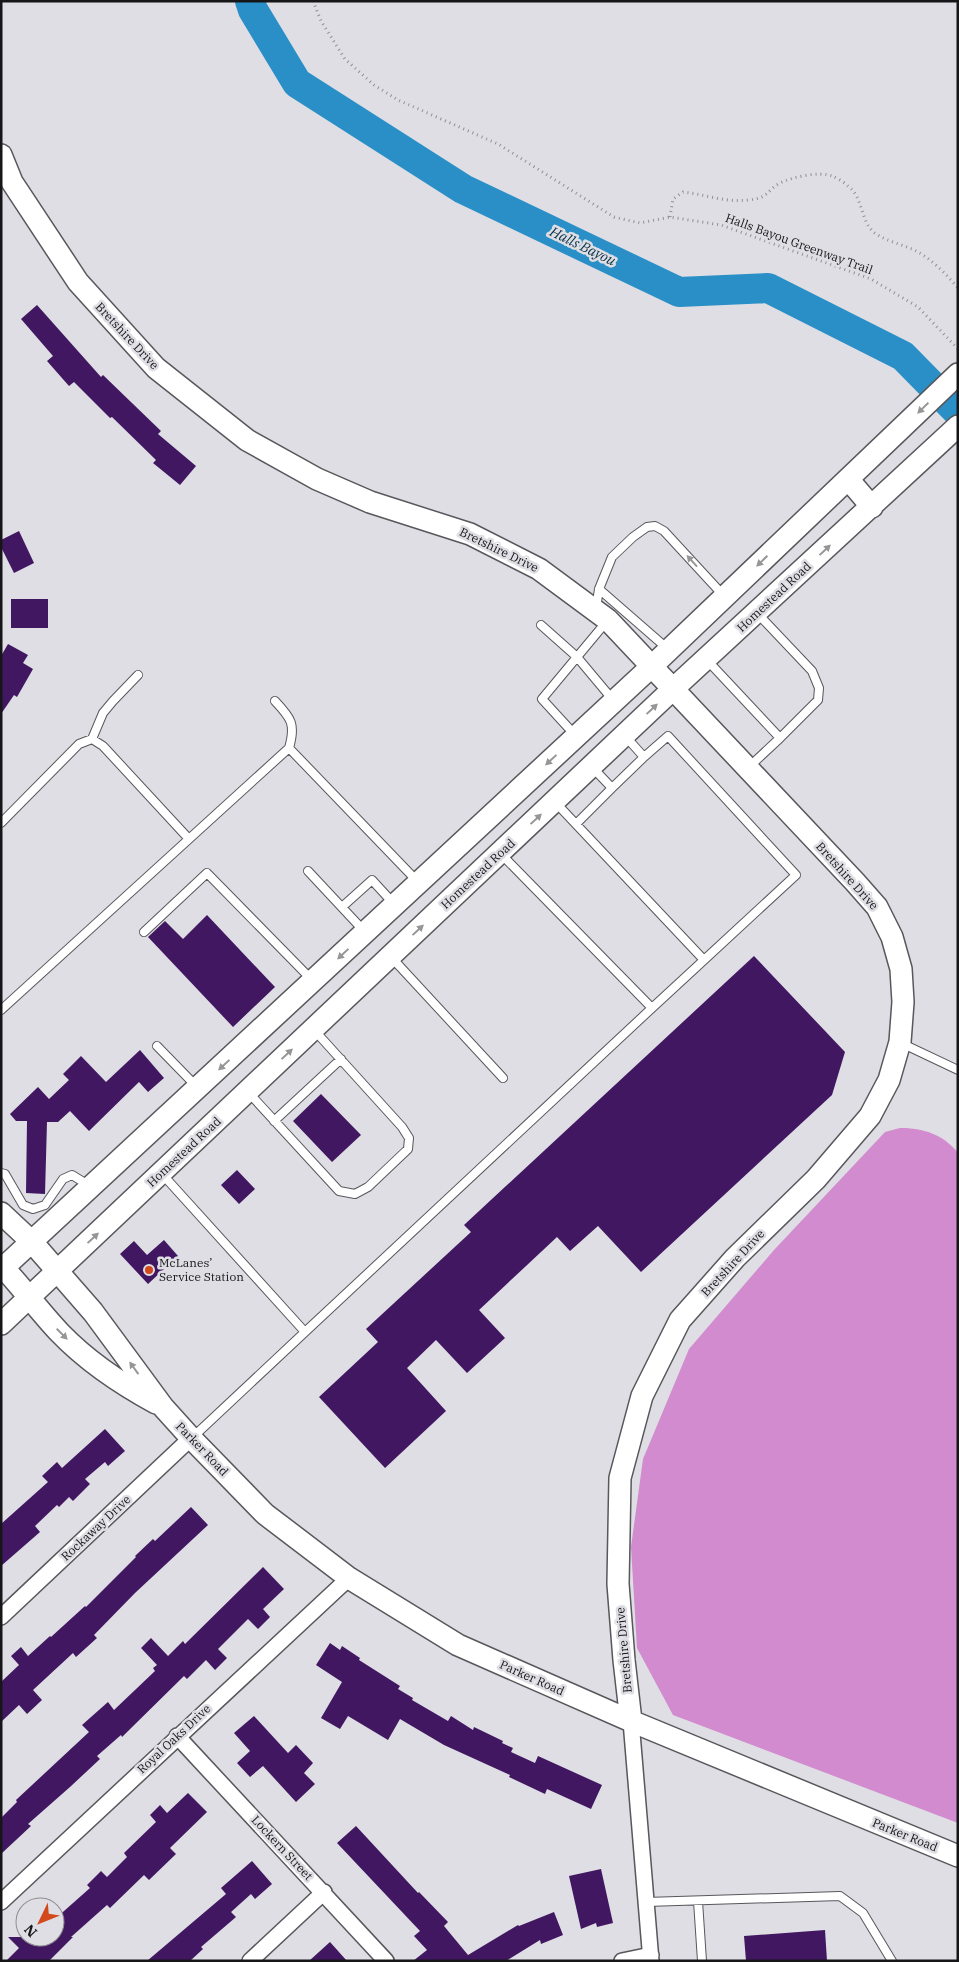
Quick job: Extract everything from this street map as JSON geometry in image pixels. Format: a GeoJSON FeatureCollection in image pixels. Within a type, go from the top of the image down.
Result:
{"type":"FeatureCollection","features":[{"type":"Feature","properties":{"kind":"main road","name":"Bretshire Drive"},"geometry":{"type":"LineString","coordinates":[[1,155],[7,184],[78,282],[156,368],[247,440],[317,478],[370,502],[470,534],[539,569],[602,616],[673,689],[876,907],[892,937],[901,968],[904,1002],[900,1042],[888,1080],[870,1116],[816,1179],[735,1258],[680,1320],[642,1396],[620,1478],[618,1584],[631,1721]]}},
{"type":"Feature","properties":{"kind":"main road"},"geometry":{"type":"LineString","coordinates":[[2,1267],[92,1187],[651,667],[958,374]]}},
{"type":"Feature","properties":{"kind":"main road","name":"Homestead Road"},"geometry":{"type":"LineString","coordinates":[[1,1324],[673,689],[912,471],[958,426]]}},
{"type":"Feature","properties":{"kind":"main road"},"geometry":{"type":"LineString","coordinates":[[848,479],[872,507]]}},
{"type":"Feature","properties":{"kind":"main road"},"geometry":{"type":"LineString","coordinates":[[472,834],[498,855]]}},
{"type":"Feature","properties":{"kind":"main road","name":"Parker Road"},"geometry":{"type":"LineString","coordinates":[[1,1213],[32,1242],[92,1312],[163,1407],[191,1438],[265,1514],[349,1578],[458,1645],[631,1721],[958,1856]]}},
{"type":"Feature","properties":{"kind":"main road","name":"Parker Road"},"geometry":{"type":"LineString","coordinates":[[2,1267],[28,1299],[66,1339],[121,1384],[163,1407]]}},
{"type":"Feature","properties":{"kind":"street","name":"Rockaway Drive"},"geometry":{"type":"LineString","coordinates":[[1,1617],[191,1438]]}},
{"type":"Feature","properties":{"kind":"street","name":"Royal Oaks Drive"},"geometry":{"type":"LineString","coordinates":[[1,1902],[349,1578]]}},
{"type":"Feature","properties":{"kind":"street","name":"Bretshire Drive"},"geometry":{"type":"LineString","coordinates":[[631,1721],[651,1958]]}},
{"type":"Feature","properties":{"kind":"street","name":"Lockern Street"},"geometry":{"type":"LineString","coordinates":[[178,1736],[386,1961]]}},
{"type":"Feature","properties":{"kind":"street"},"geometry":{"type":"LineString","coordinates":[[250,1961],[324,1892]]}},
{"type":"Feature","properties":{"kind":"street"},"geometry":{"type":"LineString","coordinates":[[622,1961],[651,1958]]}},
{"type":"Feature","properties":{"kind":"lane"},"geometry":{"type":"LineString","coordinates":[[576,736],[542,700],[577,657],[602,616],[599,589],[612,558],[633,537],[647,527],[655,526],[664,531],[724,597]]}},
{"type":"Feature","properties":{"kind":"lane"},"geometry":{"type":"LineString","coordinates":[[599,589],[669,650]]}},
{"type":"Feature","properties":{"kind":"lane"},"geometry":{"type":"LineString","coordinates":[[748,769],[818,700],[819,688],[812,671],[756,613]]}},
{"type":"Feature","properties":{"kind":"lane"},"geometry":{"type":"LineString","coordinates":[[542,625],[577,657],[614,701]]}},
{"type":"Feature","properties":{"kind":"lane"},"geometry":{"type":"LineString","coordinates":[[706,659],[780,738]]}},
{"type":"Feature","properties":{"kind":"lane"},"geometry":{"type":"LineString","coordinates":[[1,823],[79,744],[92,739],[103,713],[138,675]]}},
{"type":"Feature","properties":{"kind":"lane"},"geometry":{"type":"LineString","coordinates":[[1,1010],[289,748],[292,725],[290,717],[275,701]]}},
{"type":"Feature","properties":{"kind":"lane"},"geometry":{"type":"LineString","coordinates":[[624,735],[644,757]]}},
{"type":"Feature","properties":{"kind":"lane"},"geometry":{"type":"LineString","coordinates":[[191,1438],[796,875],[668,736],[576,824]]}},
{"type":"Feature","properties":{"kind":"lane"},"geometry":{"type":"LineString","coordinates":[[92,739],[103,746],[189,839]]}},
{"type":"Feature","properties":{"kind":"lane"},"geometry":{"type":"LineString","coordinates":[[289,748],[419,883]]}},
{"type":"Feature","properties":{"kind":"lane"},"geometry":{"type":"LineString","coordinates":[[592,766],[612,788]]}},
{"type":"Feature","properties":{"kind":"lane"},"geometry":{"type":"LineString","coordinates":[[554,801],[704,960]]}},
{"type":"Feature","properties":{"kind":"lane"},"geometry":{"type":"LineString","coordinates":[[498,855],[652,1008]]}},
{"type":"Feature","properties":{"kind":"lane"},"geometry":{"type":"LineString","coordinates":[[308,871],[365,933]]}},
{"type":"Feature","properties":{"kind":"lane"},"geometry":{"type":"LineString","coordinates":[[144,932],[207,873],[313,981]]}},
{"type":"Feature","properties":{"kind":"lane"},"geometry":{"type":"LineString","coordinates":[[342,907],[372,880],[395,905]]}},
{"type":"Feature","properties":{"kind":"lane"},"geometry":{"type":"LineString","coordinates":[[391,956],[503,1078]]}},
{"type":"Feature","properties":{"kind":"lane"},"geometry":{"type":"LineString","coordinates":[[248,1092],[338,1191],[355,1194],[368,1187],[398,1159],[408,1149],[409,1138],[402,1127],[314,1029]]}},
{"type":"Feature","properties":{"kind":"lane"},"geometry":{"type":"LineString","coordinates":[[900,1042],[958,1070]]}},
{"type":"Feature","properties":{"kind":"lane"},"geometry":{"type":"LineString","coordinates":[[157,1046],[198,1088]]}},
{"type":"Feature","properties":{"kind":"lane"},"geometry":{"type":"LineString","coordinates":[[274,1121],[340,1059]]}},
{"type":"Feature","properties":{"kind":"lane"},"geometry":{"type":"LineString","coordinates":[[1,1173],[5,1174],[24,1206],[33,1209],[45,1205],[63,1179],[72,1175],[92,1187]]}},
{"type":"Feature","properties":{"kind":"lane"},"geometry":{"type":"LineString","coordinates":[[162,1173],[305,1332]]}},
{"type":"Feature","properties":{"kind":"lane"},"geometry":{"type":"LineString","coordinates":[[646,1902],[840,1896],[863,1913],[892,1961]]}},
{"type":"Feature","properties":{"kind":"lane"},"geometry":{"type":"LineString","coordinates":[[698,1901],[702,1961]]}},
{"type":"Feature","properties":{"kind":"path","name":"Halls Bayou Greenway Trail"},"geometry":{"type":"LineString","coordinates":[[312,1],[321,21],[345,59],[374,85],[398,100],[498,144],[614,217],[640,223],[670,217],[720,225],[871,279],[918,307],[958,349]]}},
{"type":"Feature","properties":{"kind":"path","name":"Halls Bayou Greenway Trail"},"geometry":{"type":"LineString","coordinates":[[670,217],[673,199],[684,192],[746,201],[763,198],[780,184],[794,178],[809,175],[831,175],[850,187],[859,200],[866,222],[875,234],[913,249],[926,257],[958,288]]}},
{"type":"Feature","properties":{"kind":"shaded area"},"geometry":{"type":"Polygon","coordinates":[[[900,1128],[917,1129],[932,1133],[946,1141],[958,1153],[958,1823],[673,1715],[637,1648],[631,1547],[643,1459],[689,1349],[774,1250],[885,1132],[900,1128]]]}},
{"type":"Feature","properties":{"kind":"building"},"geometry":{"type":"Polygon","coordinates":[[[37,305],[101,377],[103,375],[161,431],[158,434],[196,466],[180,485],[153,463],[156,460],[112,417],[110,418],[74,382],[69,386],[47,361],[53,356],[21,319],[37,305]]]}},
{"type":"Feature","properties":{"kind":"building"},"geometry":{"type":"Polygon","coordinates":[[[19,531],[34,563],[14,573],[1,547],[1,540],[19,531]]]}},
{"type":"Feature","properties":{"kind":"building"},"geometry":{"type":"Polygon","coordinates":[[[11,599],[48,599],[48,628],[11,628],[11,599]]]}},
{"type":"Feature","properties":{"kind":"building"},"geometry":{"type":"Polygon","coordinates":[[[8,644],[28,655],[23,663],[33,669],[17,697],[14,695],[1,714],[1,656],[8,644]]]}},
{"type":"Feature","properties":{"kind":"building"},"geometry":{"type":"Polygon","coordinates":[[[207,915],[275,987],[233,1027],[148,937],[165,921],[183,939],[207,915]]]}},
{"type":"Feature","properties":{"kind":"building"},"geometry":{"type":"Polygon","coordinates":[[[754,956],[845,1052],[832,1095],[641,1272],[598,1226],[570,1251],[557,1237],[479,1310],[505,1338],[467,1373],[436,1340],[407,1368],[446,1411],[385,1468],[319,1397],[378,1342],[366,1329],[471,1232],[464,1225],[754,956]]]}},
{"type":"Feature","properties":{"kind":"building"},"geometry":{"type":"Polygon","coordinates":[[[140,1050],[164,1078],[148,1092],[139,1082],[89,1131],[70,1111],[58,1122],[47,1122],[45,1194],[26,1193],[27,1121],[16,1121],[10,1114],[38,1087],[49,1099],[69,1080],[63,1074],[81,1056],[106,1082],[140,1050]]]}},
{"type":"Feature","properties":{"kind":"building"},"geometry":{"type":"Polygon","coordinates":[[[321,1094],[361,1135],[332,1162],[293,1121],[321,1094]]]}},
{"type":"Feature","properties":{"kind":"building"},"geometry":{"type":"Polygon","coordinates":[[[237,1170],[255,1189],[239,1204],[221,1185],[237,1170]]]}},
{"type":"Feature","properties":{"kind":"building","name":"McLanes’ Service Station"},"geometry":{"type":"Polygon","coordinates":[[[164,1240],[178,1256],[148,1284],[120,1254],[134,1241],[147,1255],[164,1240]]]}},
{"type":"Feature","properties":{"kind":"building"},"geometry":{"type":"Polygon","coordinates":[[[105,1429],[125,1451],[108,1466],[105,1462],[85,1479],[90,1484],[73,1501],[69,1497],[59,1507],[57,1505],[35,1526],[40,1532],[1,1566],[1,1524],[48,1482],[42,1476],[57,1462],[62,1468],[105,1429]]]}},
{"type":"Feature","properties":{"kind":"building"},"geometry":{"type":"Polygon","coordinates":[[[191,1507],[208,1525],[135,1593],[94,1635],[97,1638],[76,1657],[73,1653],[33,1690],[42,1700],[27,1714],[19,1705],[1,1722],[1,1682],[19,1665],[11,1656],[21,1647],[28,1656],[51,1637],[86,1607],[153,1539],[155,1541],[191,1507]]]}},
{"type":"Feature","properties":{"kind":"building"},"geometry":{"type":"Polygon","coordinates":[[[263,1567],[284,1589],[263,1609],[270,1617],[258,1629],[248,1619],[218,1649],[227,1658],[215,1670],[206,1660],[187,1679],[184,1676],[122,1737],[121,1735],[97,1756],[100,1759],[28,1824],[31,1826],[1,1854],[1,1818],[17,1802],[16,1800],[89,1732],[82,1725],[108,1702],[114,1710],[155,1671],[153,1668],[157,1665],[141,1648],[151,1638],[168,1656],[183,1641],[185,1644],[263,1567]]]}},
{"type":"Feature","properties":{"kind":"building"},"geometry":{"type":"Polygon","coordinates":[[[330,1643],[340,1650],[342,1646],[360,1658],[359,1660],[400,1686],[398,1689],[413,1698],[412,1700],[448,1721],[451,1716],[473,1730],[474,1727],[503,1741],[502,1743],[513,1748],[511,1752],[535,1763],[538,1756],[602,1785],[591,1809],[547,1789],[545,1794],[509,1777],[510,1775],[444,1745],[400,1719],[388,1740],[348,1716],[340,1729],[321,1718],[342,1682],[316,1665],[330,1643]]]}},
{"type":"Feature","properties":{"kind":"building"},"geometry":{"type":"Polygon","coordinates":[[[254,1716],[288,1753],[296,1745],[313,1763],[304,1773],[315,1784],[296,1802],[263,1766],[250,1777],[237,1763],[250,1751],[234,1733],[254,1716]]]}},
{"type":"Feature","properties":{"kind":"building"},"geometry":{"type":"Polygon","coordinates":[[[188,1793],[207,1812],[170,1848],[176,1854],[149,1880],[144,1875],[110,1908],[107,1905],[71,1937],[73,1937],[65,1945],[65,1910],[90,1888],[87,1885],[101,1871],[107,1877],[127,1857],[124,1853],[156,1822],[150,1815],[160,1805],[167,1813],[188,1793]]]}},
{"type":"Feature","properties":{"kind":"building"},"geometry":{"type":"Polygon","coordinates":[[[356,1826],[418,1893],[448,1922],[444,1926],[468,1955],[518,1925],[554,1912],[563,1935],[541,1944],[540,1940],[506,1961],[413,1961],[427,1950],[414,1936],[420,1931],[337,1843],[356,1826]]]}},
{"type":"Feature","properties":{"kind":"building"},"geometry":{"type":"Polygon","coordinates":[[[252,1861],[272,1884],[255,1899],[251,1894],[231,1912],[236,1917],[201,1947],[203,1949],[190,1961],[147,1961],[226,1894],[221,1888],[252,1861]]]}},
{"type":"Feature","properties":{"kind":"building"},"geometry":{"type":"Polygon","coordinates":[[[601,1869],[613,1923],[597,1927],[596,1923],[581,1929],[569,1876],[601,1869]]]}},
{"type":"Feature","properties":{"kind":"building"},"geometry":{"type":"Polygon","coordinates":[[[825,1930],[827,1961],[746,1961],[744,1936],[825,1930]]]}},
{"type":"Feature","properties":{"kind":"building"},"geometry":{"type":"Polygon","coordinates":[[[8,1937],[15,1937],[15,1944],[8,1937]]]}},
{"type":"Feature","properties":{"kind":"building"},"geometry":{"type":"Polygon","coordinates":[[[330,1942],[347,1961],[309,1961],[330,1942]]]}},
{"type":"Feature","properties":{"kind":"building"},"geometry":{"type":"Polygon","coordinates":[[[63,1947],[49,1961],[6,1961],[19,1948],[63,1947]]]}},
{"type":"Feature","properties":{"kind":"waterway","name":"Halls Bayou"},"geometry":{"type":"LineString","coordinates":[[250,1],[253,10],[297,83],[463,189],[679,292],[768,288],[903,356],[958,412]]}},
{"type":"Feature","properties":{"kind":"place","name":"McLanes’ Service Station"},"geometry":{"type":"Point","coordinates":[149,1270]}}]}
